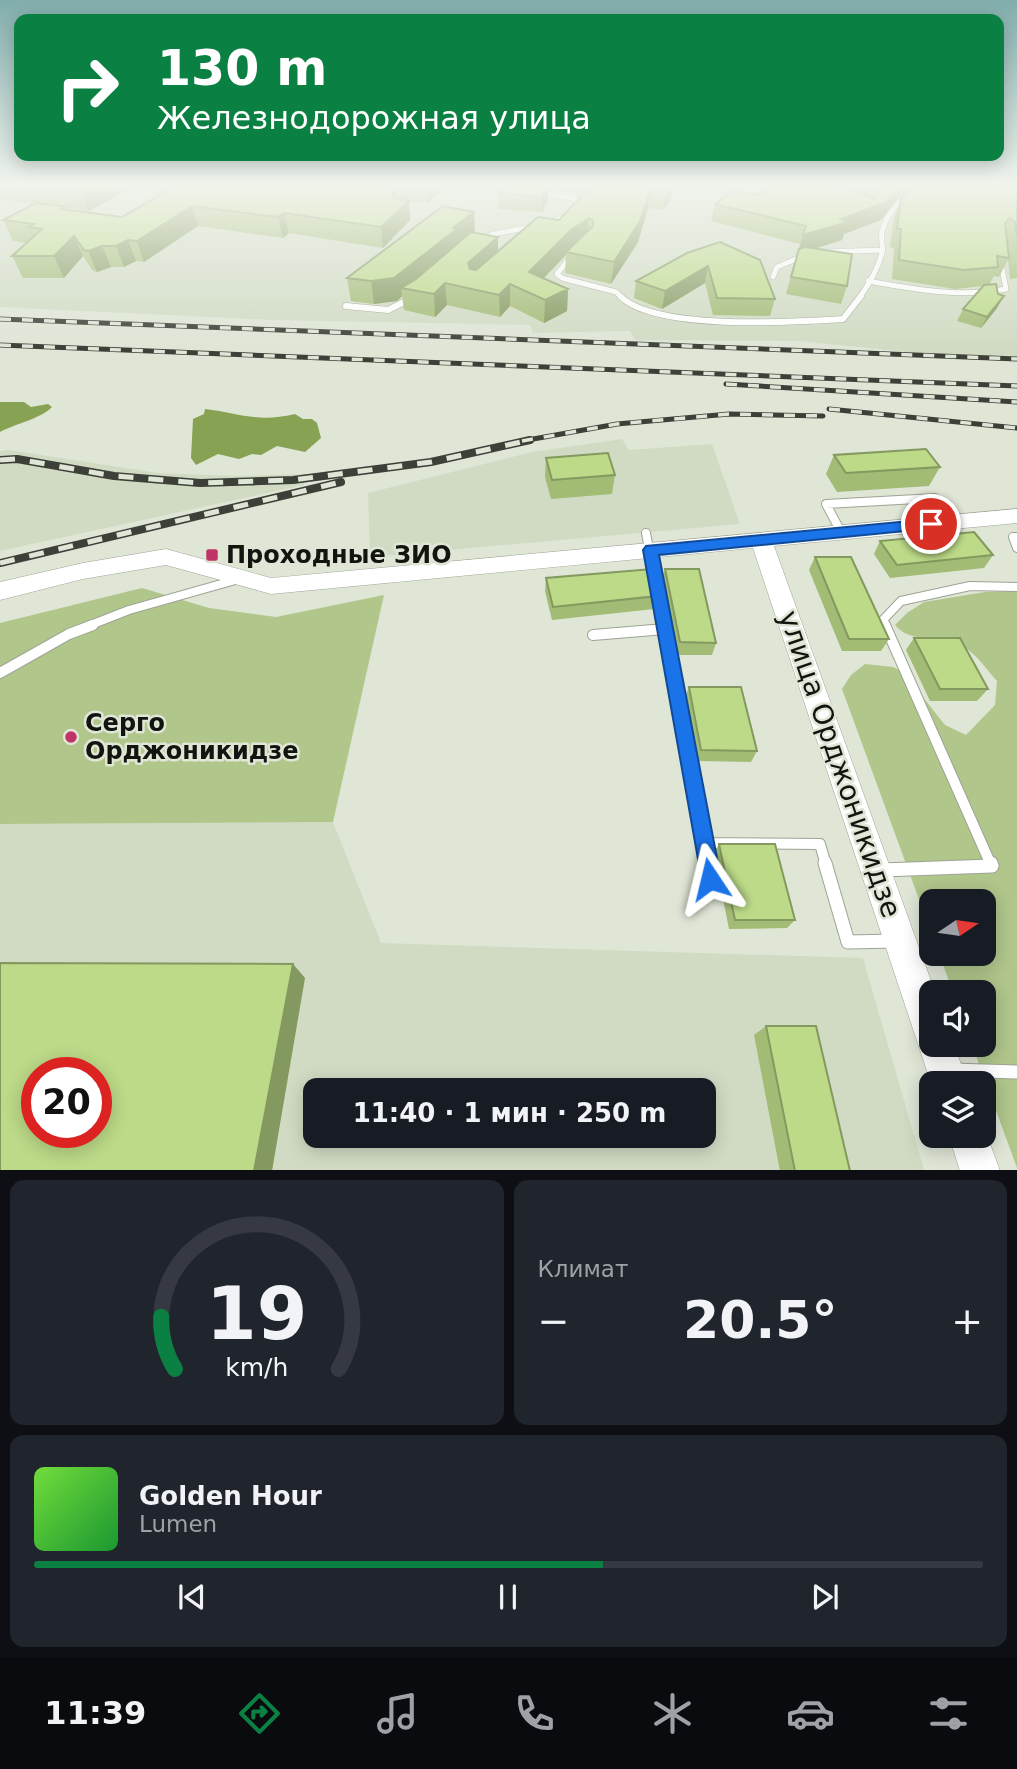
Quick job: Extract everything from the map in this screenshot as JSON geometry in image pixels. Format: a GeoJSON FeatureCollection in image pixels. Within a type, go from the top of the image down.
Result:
{"type":"FeatureCollection","features":[{"type":"Feature","properties":{"kind":"street"},"geometry":{"type":"LineString","coordinates":[[0,591],[83,571],[166,557],[271,586],[649,541],[761,539],[1017,516]]}},
{"type":"Feature","properties":{"kind":"street","name":"улица Орджоникидзе"},"geometry":{"type":"LineString","coordinates":[[761,539],[919,995]]}},
{"type":"Feature","properties":{"kind":"street"},"geometry":{"type":"LineString","coordinates":[[972,1148],[980,1170]]}},
{"type":"Feature","properties":{"kind":"lane"},"geometry":{"type":"LineString","coordinates":[[471,247],[484,240]]}},
{"type":"Feature","properties":{"kind":"lane"},"geometry":{"type":"LineString","coordinates":[[580,249],[557,274],[562,278],[616,292],[628,304],[661,314],[705,320],[800,323],[843,319],[854,307],[868,281],[883,250],[882,240]]}},
{"type":"Feature","properties":{"kind":"lane"},"geometry":{"type":"LineString","coordinates":[[773,277],[777,267],[798,256],[850,249],[883,250]]}},
{"type":"Feature","properties":{"kind":"lane"},"geometry":{"type":"LineString","coordinates":[[868,281],[958,295],[990,293],[1006,289],[1001,274],[1003,251]]}},
{"type":"Feature","properties":{"kind":"lane"},"geometry":{"type":"LineString","coordinates":[[346,306],[375,312],[396,309],[413,297]]}},
{"type":"Feature","properties":{"kind":"lane"},"geometry":{"type":"LineString","coordinates":[[841,532],[826,505],[935,498],[953,522]]}},
{"type":"Feature","properties":{"kind":"lane"},"geometry":{"type":"LineString","coordinates":[[1017,537],[1013,537],[1017,548]]}},
{"type":"Feature","properties":{"kind":"lane"},"geometry":{"type":"LineString","coordinates":[[649,541],[710,879]]}},
{"type":"Feature","properties":{"kind":"lane"},"geometry":{"type":"LineString","coordinates":[[0,673],[69,634],[130,610],[241,579]]}},
{"type":"Feature","properties":{"kind":"lane"},"geometry":{"type":"LineString","coordinates":[[876,871],[992,866],[883,620],[901,601],[970,586],[1017,587]]}},
{"type":"Feature","properties":{"kind":"lane"},"geometry":{"type":"LineString","coordinates":[[593,635],[666,629]]}},
{"type":"Feature","properties":{"kind":"lane"},"geometry":{"type":"LineString","coordinates":[[704,843],[820,844],[848,942],[900,940]]}},
{"type":"Feature","properties":{"kind":"lane"},"geometry":{"type":"LineString","coordinates":[[944,1066],[1017,1072]]}},
{"type":"Feature","properties":{"kind":"shaded area"},"geometry":{"type":"Polygon","coordinates":[[[0,240],[1017,240],[1017,357],[929,354],[798,341],[635,340],[630,331],[533,333],[530,325],[273,320],[0,307],[0,240]]]}},
{"type":"Feature","properties":{"kind":"shaded area"},"geometry":{"type":"Polygon","coordinates":[[[0,402],[24,402],[31,407],[48,404],[52,407],[35,418],[0,432],[0,402]]]}},
{"type":"Feature","properties":{"kind":"shaded area"},"geometry":{"type":"Polygon","coordinates":[[[205,409],[270,418],[295,414],[317,423],[321,438],[305,452],[277,446],[261,455],[252,454],[239,459],[218,454],[196,465],[191,458],[193,419],[204,414],[205,409]]]}},
{"type":"Feature","properties":{"kind":"shaded area"},"geometry":{"type":"Polygon","coordinates":[[[622,439],[629,450],[712,444],[740,524],[370,557],[368,493],[532,452],[622,439]]]}},
{"type":"Feature","properties":{"kind":"shaded area"},"geometry":{"type":"Polygon","coordinates":[[[9,450],[158,473],[237,476],[307,474],[304,485],[0,551],[0,451],[9,450]]]}},
{"type":"Feature","properties":{"kind":"shaded area"},"geometry":{"type":"Polygon","coordinates":[[[142,588],[209,608],[276,617],[384,595],[333,822],[0,824],[0,623],[142,588]]]}},
{"type":"Feature","properties":{"kind":"shaded area"},"geometry":{"type":"Polygon","coordinates":[[[1017,591],[1017,1168],[996,1111],[996,1071],[982,1071],[976,1057],[996,1057],[996,980],[949,980],[943,966],[996,966],[996,889],[919,889],[919,899],[842,689],[851,675],[865,664],[893,667],[903,672],[945,725],[966,735],[995,705],[997,681],[977,657],[962,646],[945,640],[909,635],[895,625],[924,602],[985,592],[1017,591]]]}},
{"type":"Feature","properties":{"kind":"shaded area"},"geometry":{"type":"Polygon","coordinates":[[[333,822],[381,943],[863,958],[924,1170],[0,1170],[0,824],[333,822]]]}},
{"type":"Feature","properties":{"kind":"building"},"geometry":{"type":"Polygon","coordinates":[[[30,240],[70,240],[54,256],[12,256],[30,240]]]}},
{"type":"Feature","properties":{"kind":"building"},"geometry":{"type":"Polygon","coordinates":[[[77,240],[139,240],[128,240],[116,246],[84,250],[77,240]]]}},
{"type":"Feature","properties":{"kind":"building"},"geometry":{"type":"Polygon","coordinates":[[[398,240],[443,240],[394,278],[371,281],[347,278],[398,240]]]}},
{"type":"Feature","properties":{"kind":"building"},"geometry":{"type":"Polygon","coordinates":[[[462,240],[495,240],[468,263],[470,269],[476,270],[512,240],[561,240],[529,272],[568,289],[545,300],[510,284],[499,295],[445,283],[434,294],[401,288],[416,279],[462,240]]]}},
{"type":"Feature","properties":{"kind":"building"},"geometry":{"type":"Polygon","coordinates":[[[579,240],[628,240],[614,262],[566,252],[579,240]]]}},
{"type":"Feature","properties":{"kind":"building"},"geometry":{"type":"Polygon","coordinates":[[[900,240],[1007,240],[1009,258],[997,256],[998,267],[964,270],[899,260],[900,240]]]}},
{"type":"Feature","properties":{"kind":"building"},"geometry":{"type":"Polygon","coordinates":[[[720,242],[760,260],[775,299],[717,298],[708,266],[665,291],[636,281],[687,253],[720,242]]]}},
{"type":"Feature","properties":{"kind":"building"},"geometry":{"type":"Polygon","coordinates":[[[805,247],[852,254],[847,286],[791,277],[799,249],[805,247]]]}},
{"type":"Feature","properties":{"kind":"building"},"geometry":{"type":"Polygon","coordinates":[[[996,284],[998,294],[1004,296],[987,317],[963,309],[984,285],[996,284]]]}},
{"type":"Feature","properties":{"kind":"building"},"geometry":{"type":"Polygon","coordinates":[[[926,449],[940,467],[846,473],[834,455],[926,449]]]}},
{"type":"Feature","properties":{"kind":"building"},"geometry":{"type":"Polygon","coordinates":[[[608,453],[615,475],[552,480],[546,458],[608,453]]]}},
{"type":"Feature","properties":{"kind":"building"},"geometry":{"type":"Polygon","coordinates":[[[974,532],[993,555],[897,565],[880,541],[974,532]]]}},
{"type":"Feature","properties":{"kind":"building"},"geometry":{"type":"Polygon","coordinates":[[[815,557],[851,557],[889,639],[849,639],[815,557]]]}},
{"type":"Feature","properties":{"kind":"building"},"geometry":{"type":"Polygon","coordinates":[[[652,569],[657,596],[553,607],[546,578],[652,569]]]}},
{"type":"Feature","properties":{"kind":"building"},"geometry":{"type":"Polygon","coordinates":[[[665,569],[699,569],[716,643],[680,642],[665,569]]]}},
{"type":"Feature","properties":{"kind":"building"},"geometry":{"type":"Polygon","coordinates":[[[914,638],[960,638],[988,689],[940,689],[914,638]]]}},
{"type":"Feature","properties":{"kind":"building"},"geometry":{"type":"Polygon","coordinates":[[[689,687],[741,687],[757,751],[701,750],[689,687]]]}},
{"type":"Feature","properties":{"kind":"building"},"geometry":{"type":"Polygon","coordinates":[[[719,844],[775,844],[795,920],[735,920],[719,844]]]}},
{"type":"Feature","properties":{"kind":"building"},"geometry":{"type":"Polygon","coordinates":[[[0,963],[293,964],[254,1170],[0,1170],[0,963]]]}},
{"type":"Feature","properties":{"kind":"building"},"geometry":{"type":"Polygon","coordinates":[[[766,1026],[816,1026],[850,1170],[795,1170],[766,1026]]]}},
{"type":"Feature","properties":{"kind":"railway"},"geometry":{"type":"LineString","coordinates":[[0,319],[1017,359]]}},
{"type":"Feature","properties":{"kind":"railway"},"geometry":{"type":"LineString","coordinates":[[0,345],[1017,386]]}},
{"type":"Feature","properties":{"kind":"railway"},"geometry":{"type":"LineString","coordinates":[[726,384],[1017,402]]}},
{"type":"Feature","properties":{"kind":"railway"},"geometry":{"type":"LineString","coordinates":[[829,409],[1017,428]]}},
{"type":"Feature","properties":{"kind":"railway"},"geometry":{"type":"LineString","coordinates":[[522,441],[617,424],[729,414],[823,416]]}},
{"type":"Feature","properties":{"kind":"railway"},"geometry":{"type":"LineString","coordinates":[[0,460],[17,459],[114,476],[200,483],[293,480],[431,462],[530,440]]}},
{"type":"Feature","properties":{"kind":"railway"},"geometry":{"type":"LineString","coordinates":[[0,563],[341,482]]}},
{"type":"Feature","properties":{"kind":"place","name":"Проходные ЗИО"},"geometry":{"type":"Point","coordinates":[212,555]}},
{"type":"Feature","properties":{"kind":"place","name":"Серго Орджоникидзе"},"geometry":{"type":"Point","coordinates":[71,737]}},
{"type":"Feature","properties":{"kind":"route"},"geometry":{"type":"LineString","coordinates":[[710,879],[651,550],[931,524]]}}]}
